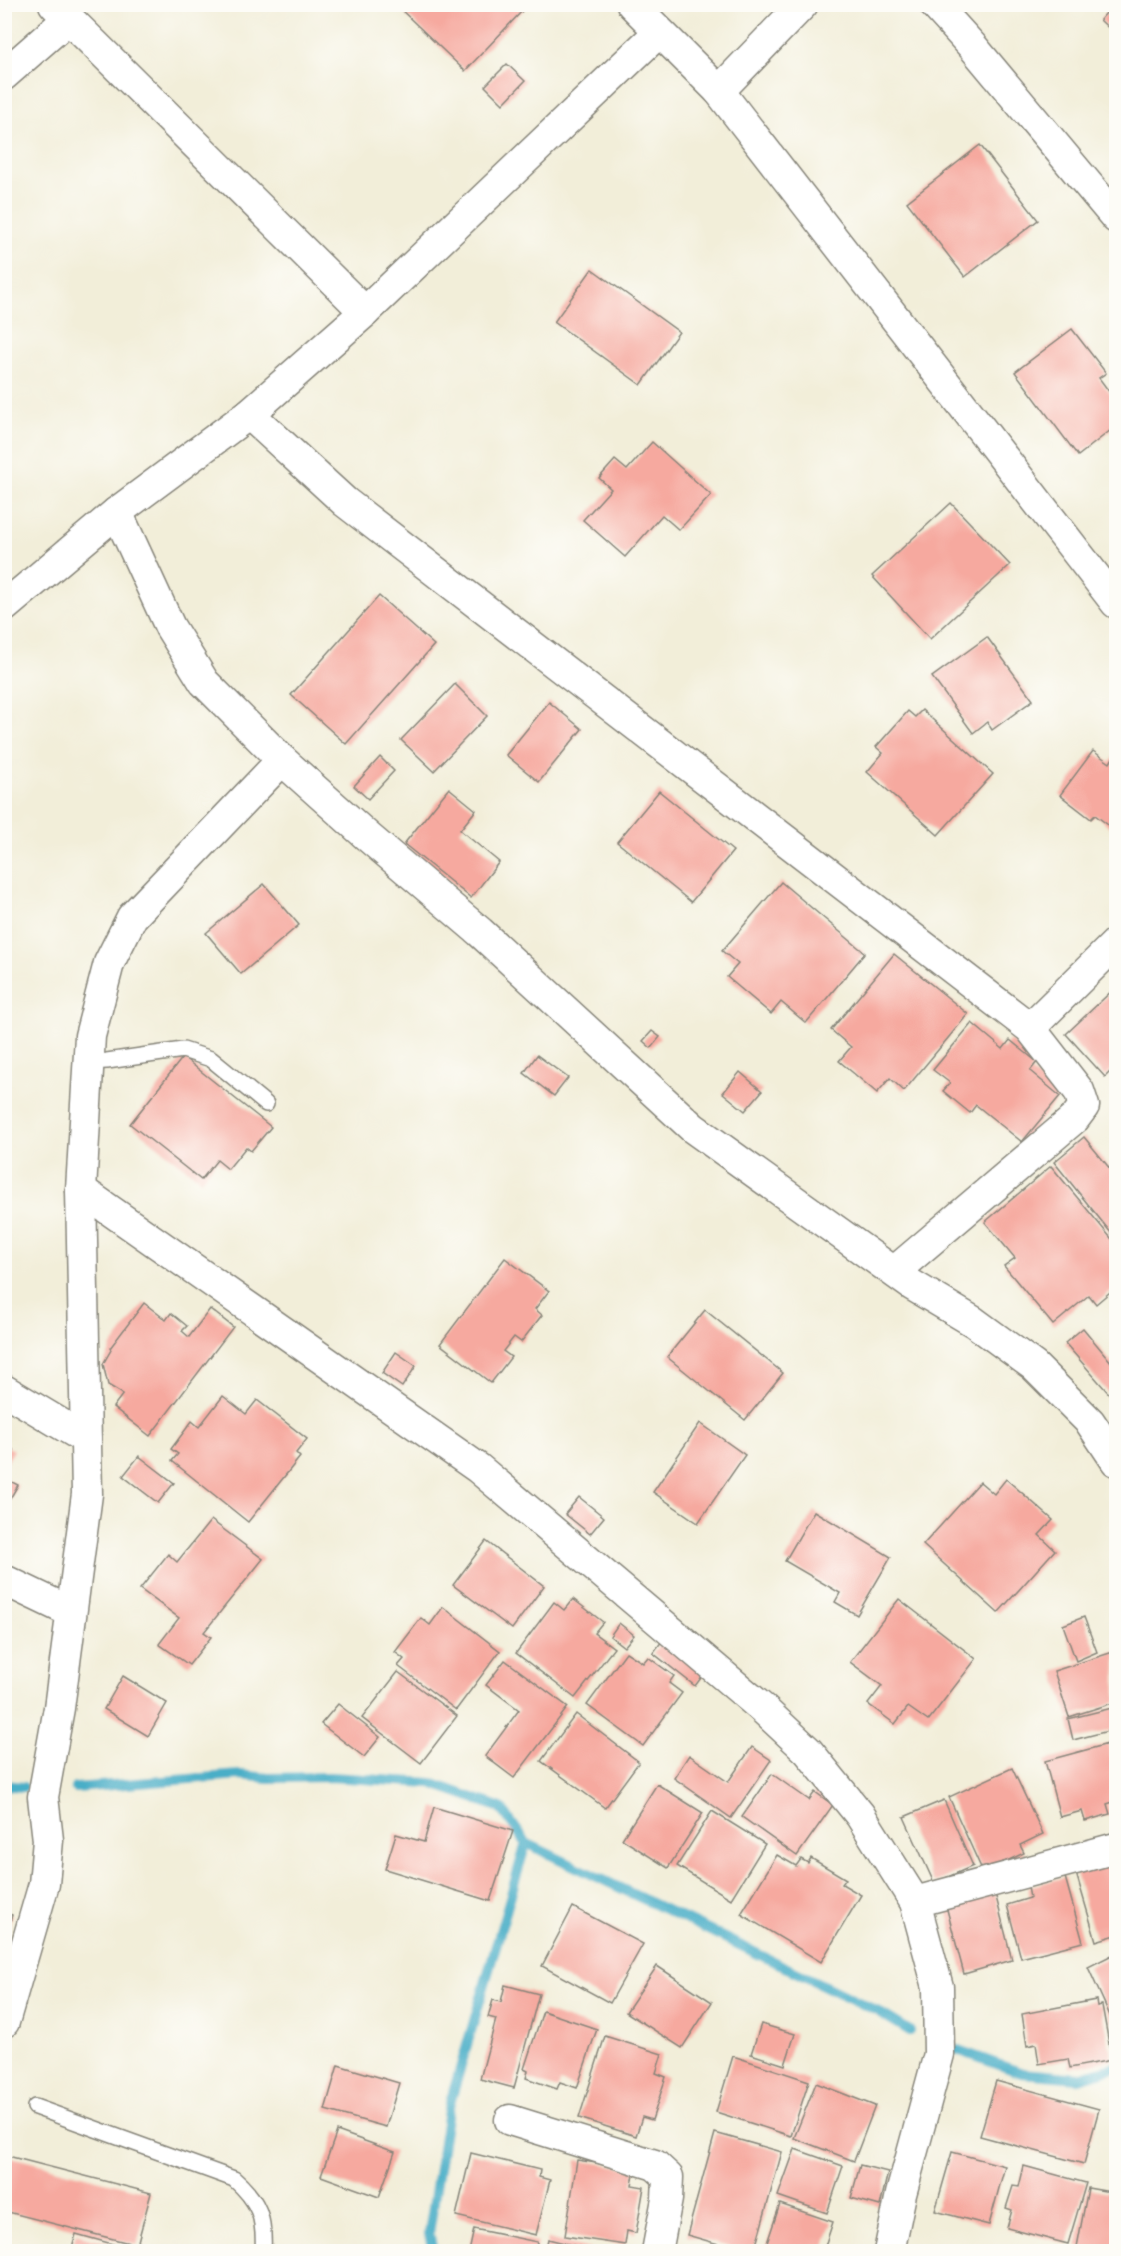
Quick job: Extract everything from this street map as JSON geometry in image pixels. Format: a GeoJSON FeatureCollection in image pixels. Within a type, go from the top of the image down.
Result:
{"type":"FeatureCollection","features":[{"type":"Feature","properties":{"kind":"street"},"geometry":{"type":"LineString","coordinates":[[632,4],[719,91],[1116,603]]}},
{"type":"Feature","properties":{"kind":"street"},"geometry":{"type":"LineString","coordinates":[[719,91],[803,4]]}},
{"type":"Feature","properties":{"kind":"street"},"geometry":{"type":"LineString","coordinates":[[933,4],[974,48],[1116,218]]}},
{"type":"Feature","properties":{"kind":"street"},"geometry":{"type":"LineString","coordinates":[[4,75],[61,12],[365,312]]}},
{"type":"Feature","properties":{"kind":"street"},"geometry":{"type":"LineString","coordinates":[[4,607],[117,513],[249,414],[365,312],[659,32]]}},
{"type":"Feature","properties":{"kind":"street"},"geometry":{"type":"LineString","coordinates":[[249,414],[345,502],[1030,1028],[1079,1091],[1084,1106],[1075,1118],[895,1271]]}},
{"type":"Feature","properties":{"kind":"street"},"geometry":{"type":"LineString","coordinates":[[117,513],[170,627],[204,682],[282,760],[480,932],[693,1128],[912,1285],[974,1322],[1034,1366],[1090,1422],[1116,1461]]}},
{"type":"Feature","properties":{"kind":"street"},"geometry":{"type":"LineString","coordinates":[[5,2015],[45,1884],[48,1840],[43,1797],[59,1708],[87,1494],[81,1190],[90,1036],[109,963],[132,917],[282,760]]}},
{"type":"Feature","properties":{"kind":"street"},"geometry":{"type":"LineString","coordinates":[[1030,1028],[1116,943]]}},
{"type":"Feature","properties":{"kind":"street"},"geometry":{"type":"LineString","coordinates":[[81,1190],[478,1468],[762,1708],[808,1751],[860,1815],[915,1902],[938,1987],[939,2054],[902,2194],[890,2252]]}},
{"type":"Feature","properties":{"kind":"street"},"geometry":{"type":"LineString","coordinates":[[4,1390],[87,1439]]}},
{"type":"Feature","properties":{"kind":"street"},"geometry":{"type":"LineString","coordinates":[[4,1580],[71,1612]]}},
{"type":"Feature","properties":{"kind":"street"},"geometry":{"type":"LineString","coordinates":[[915,1902],[1116,1848]]}},
{"type":"Feature","properties":{"kind":"street"},"geometry":{"type":"LineString","coordinates":[[510,2120],[655,2165],[668,2177],[667,2199],[657,2252]]}},
{"type":"Feature","properties":{"kind":"lane"},"geometry":{"type":"LineString","coordinates":[[88,1062],[183,1050],[211,1059],[266,1104]]}},
{"type":"Feature","properties":{"kind":"lane"},"geometry":{"type":"LineString","coordinates":[[35,2107],[234,2179],[249,2192],[259,2210],[264,2232],[263,2252]]}},
{"type":"Feature","properties":{"kind":"building"},"geometry":{"type":"Polygon","coordinates":[[[395,4],[522,4],[525,8],[465,71],[395,4]]]}},
{"type":"Feature","properties":{"kind":"building"},"geometry":{"type":"Polygon","coordinates":[[[1116,4],[1116,35],[1100,20],[1116,4]]]}},
{"type":"Feature","properties":{"kind":"building"},"geometry":{"type":"Polygon","coordinates":[[[507,64],[525,81],[503,104],[485,86],[507,64]]]}},
{"type":"Feature","properties":{"kind":"building"},"geometry":{"type":"Polygon","coordinates":[[[980,145],[1038,220],[965,277],[907,202],[980,145]]]}},
{"type":"Feature","properties":{"kind":"building"},"geometry":{"type":"Polygon","coordinates":[[[592,269],[679,332],[641,385],[554,322],[592,269]]]}},
{"type":"Feature","properties":{"kind":"building"},"geometry":{"type":"Polygon","coordinates":[[[1072,329],[1106,373],[1099,378],[1116,401],[1116,426],[1078,456],[1015,372],[1072,329]]]}},
{"type":"Feature","properties":{"kind":"building"},"geometry":{"type":"Polygon","coordinates":[[[652,442],[711,495],[679,530],[662,515],[625,557],[583,520],[611,489],[599,478],[615,460],[627,470],[652,442]]]}},
{"type":"Feature","properties":{"kind":"building"},"geometry":{"type":"Polygon","coordinates":[[[951,503],[1010,565],[930,639],[872,576],[951,503]]]}},
{"type":"Feature","properties":{"kind":"building"},"geometry":{"type":"Polygon","coordinates":[[[379,596],[434,645],[346,744],[291,695],[379,596]]]}},
{"type":"Feature","properties":{"kind":"building"},"geometry":{"type":"Polygon","coordinates":[[[987,637],[1033,700],[992,730],[987,722],[973,733],[932,677],[987,637]]]}},
{"type":"Feature","properties":{"kind":"building"},"geometry":{"type":"Polygon","coordinates":[[[455,684],[487,716],[434,771],[401,740],[455,684]]]}},
{"type":"Feature","properties":{"kind":"building"},"geometry":{"type":"Polygon","coordinates":[[[549,702],[582,729],[539,782],[506,755],[549,702]]]}},
{"type":"Feature","properties":{"kind":"building"},"geometry":{"type":"Polygon","coordinates":[[[922,710],[993,774],[938,835],[867,772],[883,753],[876,747],[908,711],[915,717],[922,710]]]}},
{"type":"Feature","properties":{"kind":"building"},"geometry":{"type":"Polygon","coordinates":[[[1093,751],[1110,763],[1116,753],[1116,831],[1095,815],[1091,819],[1060,795],[1093,751]]]}},
{"type":"Feature","properties":{"kind":"building"},"geometry":{"type":"Polygon","coordinates":[[[380,757],[394,771],[368,799],[354,786],[380,757]]]}},
{"type":"Feature","properties":{"kind":"building"},"geometry":{"type":"Polygon","coordinates":[[[449,788],[476,810],[460,830],[499,862],[471,898],[404,844],[449,788]]]}},
{"type":"Feature","properties":{"kind":"building"},"geometry":{"type":"Polygon","coordinates":[[[659,791],[733,851],[691,902],[617,842],[659,791]]]}},
{"type":"Feature","properties":{"kind":"building"},"geometry":{"type":"Polygon","coordinates":[[[781,882],[865,953],[806,1023],[781,1002],[771,1014],[727,977],[738,964],[722,951],[781,882]]]}},
{"type":"Feature","properties":{"kind":"building"},"geometry":{"type":"Polygon","coordinates":[[[264,884],[299,925],[241,974],[206,933],[264,884]]]}},
{"type":"Feature","properties":{"kind":"building"},"geometry":{"type":"Polygon","coordinates":[[[894,954],[968,1014],[904,1091],[890,1078],[877,1093],[839,1061],[851,1047],[831,1030],[894,954]]]}},
{"type":"Feature","properties":{"kind":"building"},"geometry":{"type":"Polygon","coordinates":[[[1116,987],[1116,1066],[1105,1077],[1066,1034],[1116,987]]]}},
{"type":"Feature","properties":{"kind":"building"},"geometry":{"type":"Polygon","coordinates":[[[972,1023],[1003,1049],[1010,1040],[1037,1062],[1030,1071],[1060,1096],[1022,1142],[976,1105],[970,1113],[943,1091],[950,1083],[933,1070],[972,1023]]]}},
{"type":"Feature","properties":{"kind":"building"},"geometry":{"type":"Polygon","coordinates":[[[652,1031],[660,1037],[651,1048],[643,1041],[652,1031]]]}},
{"type":"Feature","properties":{"kind":"building"},"geometry":{"type":"Polygon","coordinates":[[[537,1055],[568,1078],[554,1096],[524,1073],[537,1055]]]}},
{"type":"Feature","properties":{"kind":"building"},"geometry":{"type":"Polygon","coordinates":[[[183,1057],[271,1127],[251,1151],[246,1147],[228,1169],[217,1160],[201,1180],[130,1124],[183,1057]]]}},
{"type":"Feature","properties":{"kind":"building"},"geometry":{"type":"Polygon","coordinates":[[[740,1072],[762,1091],[745,1111],[723,1093],[740,1072]]]}},
{"type":"Feature","properties":{"kind":"building"},"geometry":{"type":"Polygon","coordinates":[[[1084,1137],[1116,1176],[1116,1239],[1054,1162],[1084,1137]]]}},
{"type":"Feature","properties":{"kind":"building"},"geometry":{"type":"Polygon","coordinates":[[[1051,1166],[1116,1244],[1116,1287],[1096,1304],[1089,1295],[1053,1325],[1004,1266],[1015,1258],[985,1222],[1051,1166]]]}},
{"type":"Feature","properties":{"kind":"building"},"geometry":{"type":"Polygon","coordinates":[[[505,1258],[549,1291],[535,1309],[542,1315],[521,1342],[514,1337],[503,1351],[511,1357],[491,1383],[440,1344],[505,1258]]]}},
{"type":"Feature","properties":{"kind":"building"},"geometry":{"type":"Polygon","coordinates":[[[144,1303],[166,1320],[171,1313],[187,1326],[182,1331],[189,1337],[210,1309],[233,1327],[150,1436],[113,1407],[123,1394],[108,1385],[103,1364],[110,1348],[144,1303]]]}},
{"type":"Feature","properties":{"kind":"building"},"geometry":{"type":"Polygon","coordinates":[[[705,1310],[783,1373],[745,1420],[667,1357],[705,1310]]]}},
{"type":"Feature","properties":{"kind":"building"},"geometry":{"type":"Polygon","coordinates":[[[1083,1328],[1116,1368],[1116,1391],[1111,1396],[1065,1343],[1083,1328]]]}},
{"type":"Feature","properties":{"kind":"building"},"geometry":{"type":"Polygon","coordinates":[[[396,1352],[416,1366],[402,1387],[382,1373],[396,1352]]]}},
{"type":"Feature","properties":{"kind":"building"},"geometry":{"type":"Polygon","coordinates":[[[223,1396],[246,1414],[257,1400],[307,1439],[296,1453],[300,1457],[248,1522],[172,1461],[178,1454],[171,1449],[192,1421],[199,1427],[223,1396]]]}},
{"type":"Feature","properties":{"kind":"building"},"geometry":{"type":"Polygon","coordinates":[[[700,1423],[745,1455],[698,1523],[653,1492],[700,1423]]]}},
{"type":"Feature","properties":{"kind":"building"},"geometry":{"type":"Polygon","coordinates":[[[4,1445],[14,1450],[4,1467],[4,1445]]]}},
{"type":"Feature","properties":{"kind":"building"},"geometry":{"type":"Polygon","coordinates":[[[139,1456],[174,1483],[158,1503],[123,1476],[139,1456]]]}},
{"type":"Feature","properties":{"kind":"building"},"geometry":{"type":"Polygon","coordinates":[[[4,1478],[18,1485],[4,1509],[4,1478]]]}},
{"type":"Feature","properties":{"kind":"building"},"geometry":{"type":"Polygon","coordinates":[[[1006,1479],[1053,1520],[1039,1535],[1055,1550],[998,1613],[923,1545],[980,1482],[994,1494],[1006,1479]]]}},
{"type":"Feature","properties":{"kind":"building"},"geometry":{"type":"Polygon","coordinates":[[[579,1497],[604,1517],[590,1534],[565,1514],[579,1497]]]}},
{"type":"Feature","properties":{"kind":"building"},"geometry":{"type":"Polygon","coordinates":[[[814,1511],[891,1557],[857,1615],[835,1602],[840,1593],[785,1561],[814,1511]]]}},
{"type":"Feature","properties":{"kind":"building"},"geometry":{"type":"Polygon","coordinates":[[[211,1520],[263,1559],[204,1632],[211,1637],[189,1665],[159,1644],[179,1618],[140,1589],[168,1554],[177,1562],[211,1520]]]}},
{"type":"Feature","properties":{"kind":"building"},"geometry":{"type":"Polygon","coordinates":[[[486,1541],[544,1586],[512,1629],[453,1585],[486,1541]]]}},
{"type":"Feature","properties":{"kind":"building"},"geometry":{"type":"Polygon","coordinates":[[[573,1599],[603,1622],[594,1633],[614,1648],[575,1698],[516,1653],[554,1602],[564,1610],[573,1599]]]}},
{"type":"Feature","properties":{"kind":"building"},"geometry":{"type":"Polygon","coordinates":[[[899,1599],[976,1659],[928,1721],[908,1707],[895,1724],[868,1704],[882,1686],[850,1662],[899,1599]]]}},
{"type":"Feature","properties":{"kind":"building"},"geometry":{"type":"Polygon","coordinates":[[[443,1607],[500,1651],[456,1710],[398,1666],[404,1659],[395,1652],[421,1618],[430,1625],[443,1607]]]}},
{"type":"Feature","properties":{"kind":"building"},"geometry":{"type":"Polygon","coordinates":[[[1084,1617],[1097,1652],[1076,1661],[1063,1625],[1084,1617]]]}},
{"type":"Feature","properties":{"kind":"building"},"geometry":{"type":"Polygon","coordinates":[[[619,1623],[634,1635],[624,1647],[610,1636],[619,1623]]]}},
{"type":"Feature","properties":{"kind":"building"},"geometry":{"type":"Polygon","coordinates":[[[665,1637],[707,1670],[695,1686],[653,1653],[665,1637]]]}},
{"type":"Feature","properties":{"kind":"building"},"geometry":{"type":"Polygon","coordinates":[[[1116,1651],[1116,1702],[1069,1717],[1054,1671],[1116,1651]]]}},
{"type":"Feature","properties":{"kind":"building"},"geometry":{"type":"Polygon","coordinates":[[[626,1652],[643,1663],[648,1657],[674,1676],[669,1683],[682,1693],[643,1746],[587,1705],[626,1652]]]}},
{"type":"Feature","properties":{"kind":"building"},"geometry":{"type":"Polygon","coordinates":[[[505,1660],[568,1707],[514,1778],[485,1756],[519,1710],[486,1685],[505,1660]]]}},
{"type":"Feature","properties":{"kind":"building"},"geometry":{"type":"Polygon","coordinates":[[[398,1672],[457,1716],[421,1763],[362,1718],[398,1672]]]}},
{"type":"Feature","properties":{"kind":"building"},"geometry":{"type":"Polygon","coordinates":[[[123,1676],[167,1703],[148,1736],[104,1709],[123,1676]]]}},
{"type":"Feature","properties":{"kind":"building"},"geometry":{"type":"Polygon","coordinates":[[[338,1704],[380,1737],[364,1757],[321,1724],[338,1704]]]}},
{"type":"Feature","properties":{"kind":"building"},"geometry":{"type":"Polygon","coordinates":[[[1116,1707],[1116,1729],[1073,1740],[1068,1719],[1116,1707]]]}},
{"type":"Feature","properties":{"kind":"building"},"geometry":{"type":"Polygon","coordinates":[[[576,1714],[639,1762],[605,1808],[541,1761],[576,1714]]]}},
{"type":"Feature","properties":{"kind":"building"},"geometry":{"type":"Polygon","coordinates":[[[1108,1744],[1116,1776],[1116,1801],[1107,1804],[1110,1814],[1085,1821],[1082,1811],[1060,1817],[1045,1761],[1108,1744]]]}},
{"type":"Feature","properties":{"kind":"building"},"geometry":{"type":"Polygon","coordinates":[[[752,1747],[771,1760],[731,1818],[674,1778],[689,1755],[728,1782],[752,1747]]]}},
{"type":"Feature","properties":{"kind":"building"},"geometry":{"type":"Polygon","coordinates":[[[1012,1768],[1043,1834],[1020,1845],[1024,1853],[983,1872],[949,1797],[1012,1768]]]}},
{"type":"Feature","properties":{"kind":"building"},"geometry":{"type":"Polygon","coordinates":[[[772,1774],[809,1800],[815,1792],[833,1805],[797,1856],[742,1817],[772,1774]]]}},
{"type":"Feature","properties":{"kind":"building"},"geometry":{"type":"Polygon","coordinates":[[[657,1784],[703,1813],[668,1868],[622,1839],[657,1784]]]}},
{"type":"Feature","properties":{"kind":"building"},"geometry":{"type":"Polygon","coordinates":[[[944,1800],[973,1866],[934,1883],[904,1817],[944,1800]]]}},
{"type":"Feature","properties":{"kind":"building"},"geometry":{"type":"Polygon","coordinates":[[[434,1807],[513,1831],[490,1901],[385,1869],[396,1834],[424,1842],[434,1807]]]}},
{"type":"Feature","properties":{"kind":"building"},"geometry":{"type":"Polygon","coordinates":[[[712,1811],[765,1844],[731,1899],[677,1866],[712,1811]]]}},
{"type":"Feature","properties":{"kind":"building"},"geometry":{"type":"Polygon","coordinates":[[[777,1855],[796,1866],[801,1859],[808,1863],[811,1858],[846,1879],[842,1884],[861,1895],[821,1962],[741,1914],[777,1855]]]}},
{"type":"Feature","properties":{"kind":"building"},"geometry":{"type":"Polygon","coordinates":[[[1116,1860],[1116,1935],[1096,1941],[1076,1873],[1116,1860]]]}},
{"type":"Feature","properties":{"kind":"building"},"geometry":{"type":"Polygon","coordinates":[[[1065,1877],[1083,1942],[1021,1958],[1007,1905],[1030,1898],[1028,1887],[1065,1877]]]}},
{"type":"Feature","properties":{"kind":"building"},"geometry":{"type":"Polygon","coordinates":[[[994,1889],[1012,1960],[964,1974],[945,1902],[994,1889]]]}},
{"type":"Feature","properties":{"kind":"building"},"geometry":{"type":"Polygon","coordinates":[[[573,1907],[643,1944],[610,2003],[542,1966],[573,1907]]]}},
{"type":"Feature","properties":{"kind":"building"},"geometry":{"type":"Polygon","coordinates":[[[4,1912],[12,1915],[5,1940],[4,1940],[4,1912]]]}},
{"type":"Feature","properties":{"kind":"building"},"geometry":{"type":"Polygon","coordinates":[[[1116,1953],[1116,2029],[1088,1967],[1116,1953]]]}},
{"type":"Feature","properties":{"kind":"building"},"geometry":{"type":"Polygon","coordinates":[[[657,1966],[712,2002],[682,2048],[626,2012],[657,1966]]]}},
{"type":"Feature","properties":{"kind":"building"},"geometry":{"type":"Polygon","coordinates":[[[505,1985],[539,1994],[514,2088],[480,2079],[496,2019],[488,2017],[493,2000],[501,2002],[505,1985]]]}},
{"type":"Feature","properties":{"kind":"building"},"geometry":{"type":"Polygon","coordinates":[[[1096,2000],[1097,2006],[1102,2005],[1112,2060],[1070,2068],[1068,2059],[1039,2064],[1036,2044],[1027,2046],[1022,2014],[1096,2000]]]}},
{"type":"Feature","properties":{"kind":"building"},"geometry":{"type":"Polygon","coordinates":[[[543,2011],[597,2029],[577,2088],[560,2082],[557,2089],[526,2078],[528,2071],[524,2069],[543,2011]]]}},
{"type":"Feature","properties":{"kind":"building"},"geometry":{"type":"Polygon","coordinates":[[[761,2024],[795,2034],[785,2065],[751,2054],[761,2024]]]}},
{"type":"Feature","properties":{"kind":"building"},"geometry":{"type":"Polygon","coordinates":[[[605,2036],[662,2054],[656,2073],[666,2077],[652,2120],[642,2117],[636,2136],[579,2118],[605,2036]]]}},
{"type":"Feature","properties":{"kind":"building"},"geometry":{"type":"Polygon","coordinates":[[[733,2056],[809,2081],[791,2136],[716,2112],[733,2056]]]}},
{"type":"Feature","properties":{"kind":"building"},"geometry":{"type":"Polygon","coordinates":[[[338,2065],[399,2083],[386,2127],[325,2110],[338,2065]]]}},
{"type":"Feature","properties":{"kind":"building"},"geometry":{"type":"Polygon","coordinates":[[[996,2081],[1099,2109],[1084,2164],[980,2136],[996,2081]]]}},
{"type":"Feature","properties":{"kind":"building"},"geometry":{"type":"Polygon","coordinates":[[[816,2083],[875,2106],[854,2161],[794,2138],[816,2083]]]}},
{"type":"Feature","properties":{"kind":"building"},"geometry":{"type":"Polygon","coordinates":[[[337,2131],[395,2152],[379,2197],[321,2176],[337,2131]]]}},
{"type":"Feature","properties":{"kind":"building"},"geometry":{"type":"Polygon","coordinates":[[[715,2133],[782,2152],[754,2252],[746,2252],[687,2235],[715,2133]]]}},
{"type":"Feature","properties":{"kind":"building"},"geometry":{"type":"Polygon","coordinates":[[[795,2149],[843,2166],[827,2213],[778,2196],[795,2149]]]}},
{"type":"Feature","properties":{"kind":"building"},"geometry":{"type":"Polygon","coordinates":[[[952,2152],[1005,2166],[989,2225],[935,2211],[952,2152]]]}},
{"type":"Feature","properties":{"kind":"building"},"geometry":{"type":"Polygon","coordinates":[[[471,2153],[540,2170],[539,2177],[550,2180],[536,2235],[456,2216],[471,2153]]]}},
{"type":"Feature","properties":{"kind":"building"},"geometry":{"type":"Polygon","coordinates":[[[4,2155],[151,2193],[137,2245],[4,2211],[4,2155]]]}},
{"type":"Feature","properties":{"kind":"building"},"geometry":{"type":"Polygon","coordinates":[[[577,2160],[635,2169],[632,2185],[644,2187],[636,2233],[627,2231],[625,2245],[565,2236],[577,2160]]]}},
{"type":"Feature","properties":{"kind":"building"},"geometry":{"type":"Polygon","coordinates":[[[860,2165],[888,2172],[880,2206],[851,2198],[860,2165]]]}},
{"type":"Feature","properties":{"kind":"building"},"geometry":{"type":"Polygon","coordinates":[[[1024,2166],[1086,2183],[1068,2244],[1007,2228],[1012,2210],[1006,2208],[1013,2186],[1019,2187],[1024,2166]]]}},
{"type":"Feature","properties":{"kind":"building"},"geometry":{"type":"Polygon","coordinates":[[[1088,2188],[1116,2193],[1116,2252],[1099,2252],[1077,2247],[1088,2188]]]}},
{"type":"Feature","properties":{"kind":"building"},"geometry":{"type":"Polygon","coordinates":[[[780,2204],[833,2222],[823,2252],[764,2252],[780,2204]]]}},
{"type":"Feature","properties":{"kind":"building"},"geometry":{"type":"Polygon","coordinates":[[[474,2229],[537,2242],[535,2252],[469,2252],[474,2229]]]}},
{"type":"Feature","properties":{"kind":"building"},"geometry":{"type":"Polygon","coordinates":[[[76,2234],[138,2251],[138,2252],[71,2252],[76,2234]]]}},
{"type":"Feature","properties":{"kind":"building"},"geometry":{"type":"Polygon","coordinates":[[[548,2239],[597,2251],[597,2252],[545,2252],[548,2239]]]}},
{"type":"Feature","properties":{"kind":"waterway"},"geometry":{"type":"LineString","coordinates":[[75,1788],[240,1775],[268,1778],[330,1777],[431,1783],[501,1808],[526,1843],[448,2110],[429,2233],[433,2252]]}},
{"type":"Feature","properties":{"kind":"waterway"},"geometry":{"type":"LineString","coordinates":[[4,1785],[23,1787]]}},
{"type":"Feature","properties":{"kind":"waterway"},"geometry":{"type":"LineString","coordinates":[[526,1843],[877,2011],[910,2031]]}},
{"type":"Feature","properties":{"kind":"waterway"},"geometry":{"type":"LineString","coordinates":[[958,2050],[1022,2073],[1079,2078],[1116,2067]]}}]}
